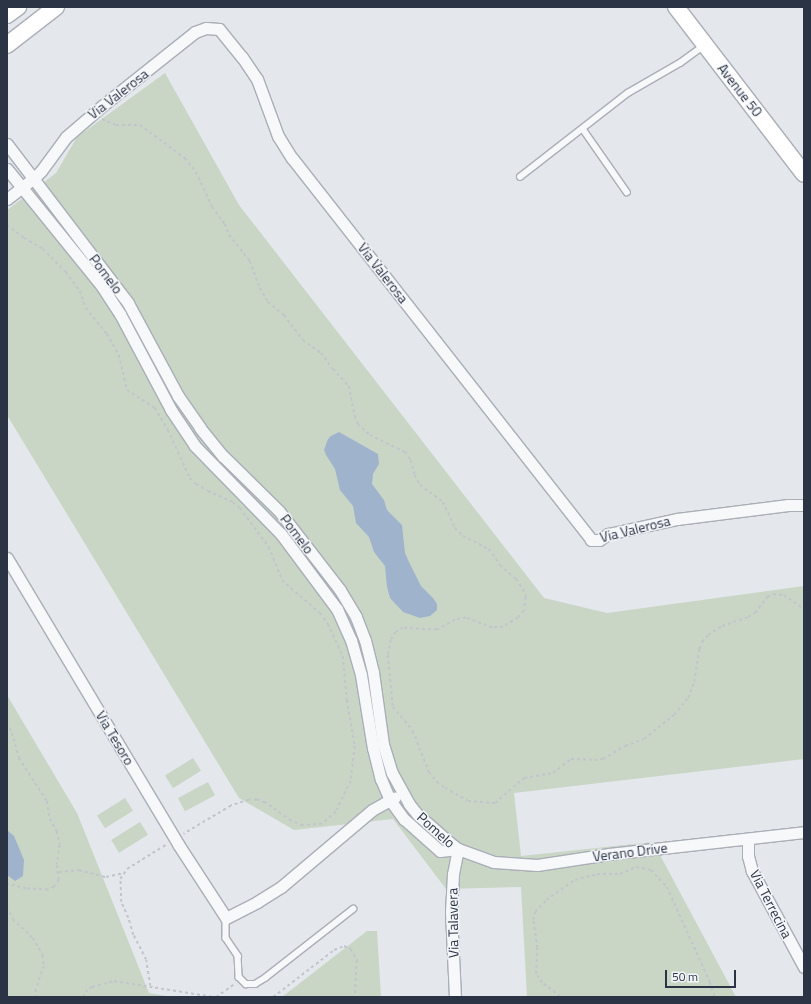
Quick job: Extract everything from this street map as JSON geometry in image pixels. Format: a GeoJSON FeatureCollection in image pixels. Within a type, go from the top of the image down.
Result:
{"type":"FeatureCollection","features":[{"type":"Feature","properties":{"kind":"main road"},"geometry":{"type":"LineString","coordinates":[[7,15],[18,7]]}},
{"type":"Feature","properties":{"kind":"main road"},"geometry":{"type":"LineString","coordinates":[[7,45],[56,7]]}},
{"type":"Feature","properties":{"kind":"main road","name":"Avenue 50"},"geometry":{"type":"LineString","coordinates":[[676,7],[804,172]]}},
{"type":"Feature","properties":{"kind":"street","name":"Via Valerosa"},"geometry":{"type":"LineString","coordinates":[[7,199],[42,171],[66,137],[95,111],[195,32],[206,28],[219,29],[242,57],[257,79],[278,136],[292,158],[591,540],[599,540],[608,534],[677,519],[788,505],[804,505]]}},
{"type":"Feature","properties":{"kind":"street","name":"Pomelo"},"geometry":{"type":"LineString","coordinates":[[7,143],[128,304],[178,396],[200,428],[223,456],[279,511],[340,590],[356,618],[365,640],[373,672],[383,744],[392,773],[402,793],[418,814],[458,849]]}},
{"type":"Feature","properties":{"kind":"street","name":"Pomelo"},"geometry":{"type":"LineString","coordinates":[[7,169],[101,285],[120,314],[171,410],[195,446],[281,534],[337,609],[351,640],[361,675],[373,748],[381,779],[390,800],[404,819],[440,851],[458,849]]}},
{"type":"Feature","properties":{"kind":"street","name":"Via Tesoro"},"geometry":{"type":"LineString","coordinates":[[7,558],[175,839],[226,918]]}},
{"type":"Feature","properties":{"kind":"street"},"geometry":{"type":"LineString","coordinates":[[226,918],[257,902],[281,887],[372,810],[402,793]]}},
{"type":"Feature","properties":{"kind":"street","name":"Verano Drive"},"geometry":{"type":"LineString","coordinates":[[458,849],[494,862],[537,865],[609,854],[804,832]]}},
{"type":"Feature","properties":{"kind":"street","name":"Via Terrecina"},"geometry":{"type":"LineString","coordinates":[[748,839],[748,856],[752,871],[804,967]]}},
{"type":"Feature","properties":{"kind":"street","name":"Via Talavera"},"geometry":{"type":"LineString","coordinates":[[455,997],[451,912],[453,874],[458,849]]}},
{"type":"Feature","properties":{"kind":"lane"},"geometry":{"type":"LineString","coordinates":[[520,177],[628,93],[680,63],[705,45]]}},
{"type":"Feature","properties":{"kind":"lane"},"geometry":{"type":"LineString","coordinates":[[583,129],[627,192]]}},
{"type":"Feature","properties":{"kind":"lane"},"geometry":{"type":"LineString","coordinates":[[226,918],[226,938],[238,956],[240,980],[246,984],[255,984],[265,978],[353,909]]}},
{"type":"Feature","properties":{"kind":"path"},"geometry":{"type":"LineString","coordinates":[[95,111],[104,121],[110,124],[140,125],[185,158],[196,172],[212,207],[224,224],[229,236],[250,261],[260,288],[268,302],[284,315],[303,340],[321,353],[333,370],[349,386],[358,424],[370,435],[406,452],[411,460],[415,475],[420,485],[443,502],[455,528],[463,536],[489,549],[500,565],[516,579],[524,589],[526,597],[524,611],[518,618],[503,627],[492,628],[466,618],[456,620],[437,630],[403,628],[396,632],[391,640],[388,655],[390,696],[393,707],[413,731],[429,772],[437,782],[445,788],[468,801],[496,802],[524,778],[553,773],[571,759],[603,759],[625,746],[644,739],[671,718],[685,702],[694,682],[699,649],[702,642],[708,635],[722,626],[755,613],[767,597],[773,594],[780,594],[804,609]]}},
{"type":"Feature","properties":{"kind":"path"},"geometry":{"type":"LineString","coordinates":[[7,225],[24,238],[43,249],[66,272],[80,291],[86,308],[107,334],[119,355],[127,390],[155,408],[168,430],[190,478],[208,492],[233,502],[240,508],[269,547],[282,580],[312,605],[328,624],[343,656],[349,712],[355,746],[352,780],[336,812],[322,824],[303,826],[291,821],[257,800],[242,801],[175,839],[123,873],[106,877],[79,870],[59,872]]}},
{"type":"Feature","properties":{"kind":"path"},"geometry":{"type":"LineString","coordinates":[[7,723],[12,733],[19,758],[47,801],[50,819],[60,845],[57,866],[59,880],[51,889],[26,889],[7,884]]}},
{"type":"Feature","properties":{"kind":"path"},"geometry":{"type":"LineString","coordinates":[[560,997],[542,982],[536,974],[537,948],[533,920],[535,912],[546,900],[575,880],[597,874],[620,874],[636,867],[650,870],[667,887],[710,982],[715,997]]}},
{"type":"Feature","properties":{"kind":"path"},"geometry":{"type":"LineString","coordinates":[[123,873],[119,886],[121,902],[133,935],[146,960],[150,986]]}},
{"type":"Feature","properties":{"kind":"path"},"geometry":{"type":"LineString","coordinates":[[7,907],[13,920],[33,938],[43,955],[44,966],[36,989],[36,997]]}},
{"type":"Feature","properties":{"kind":"path"},"geometry":{"type":"LineString","coordinates":[[273,997],[334,950],[344,946],[351,948],[357,960],[355,997]]}},
{"type":"Feature","properties":{"kind":"path"},"geometry":{"type":"LineString","coordinates":[[83,997],[85,992],[92,987],[114,981],[215,997],[240,980]]}},
{"type":"Feature","properties":{"kind":"green space"},"geometry":{"type":"Polygon","coordinates":[[[165,73],[239,205],[544,598],[607,613],[804,586],[804,759],[514,793],[521,856],[653,842],[736,997],[527,997],[521,887],[446,889],[393,819],[294,830],[239,798],[7,415],[7,210],[56,173],[77,137],[165,73]]]}},
{"type":"Feature","properties":{"kind":"green space"},"geometry":{"type":"Polygon","coordinates":[[[7,695],[77,813],[149,993],[172,997],[7,997],[7,695]]]}},
{"type":"Feature","properties":{"kind":"green space"},"geometry":{"type":"Polygon","coordinates":[[[193,758],[201,771],[173,788],[165,775],[193,758]]]}},
{"type":"Feature","properties":{"kind":"green space"},"geometry":{"type":"Polygon","coordinates":[[[208,782],[215,795],[185,811],[178,798],[208,782]]]}},
{"type":"Feature","properties":{"kind":"green space"},"geometry":{"type":"Polygon","coordinates":[[[125,798],[133,811],[105,828],[97,815],[125,798]]]}},
{"type":"Feature","properties":{"kind":"green space"},"geometry":{"type":"Polygon","coordinates":[[[140,822],[148,835],[119,853],[111,840],[140,822]]]}},
{"type":"Feature","properties":{"kind":"green space"},"geometry":{"type":"Polygon","coordinates":[[[367,931],[377,931],[381,997],[282,997],[367,931]]]}},
{"type":"Feature","properties":{"kind":"water"},"geometry":{"type":"Polygon","coordinates":[[[339,432],[378,454],[379,464],[373,474],[372,484],[384,500],[387,510],[402,525],[405,553],[421,586],[437,604],[437,610],[430,616],[420,618],[403,612],[390,598],[387,587],[385,566],[374,552],[369,537],[356,523],[353,506],[340,490],[335,469],[324,450],[328,439],[339,432]]]}},
{"type":"Feature","properties":{"kind":"water"},"geometry":{"type":"Polygon","coordinates":[[[7,830],[14,836],[24,860],[23,876],[15,881],[7,875],[7,830]]]}}]}
